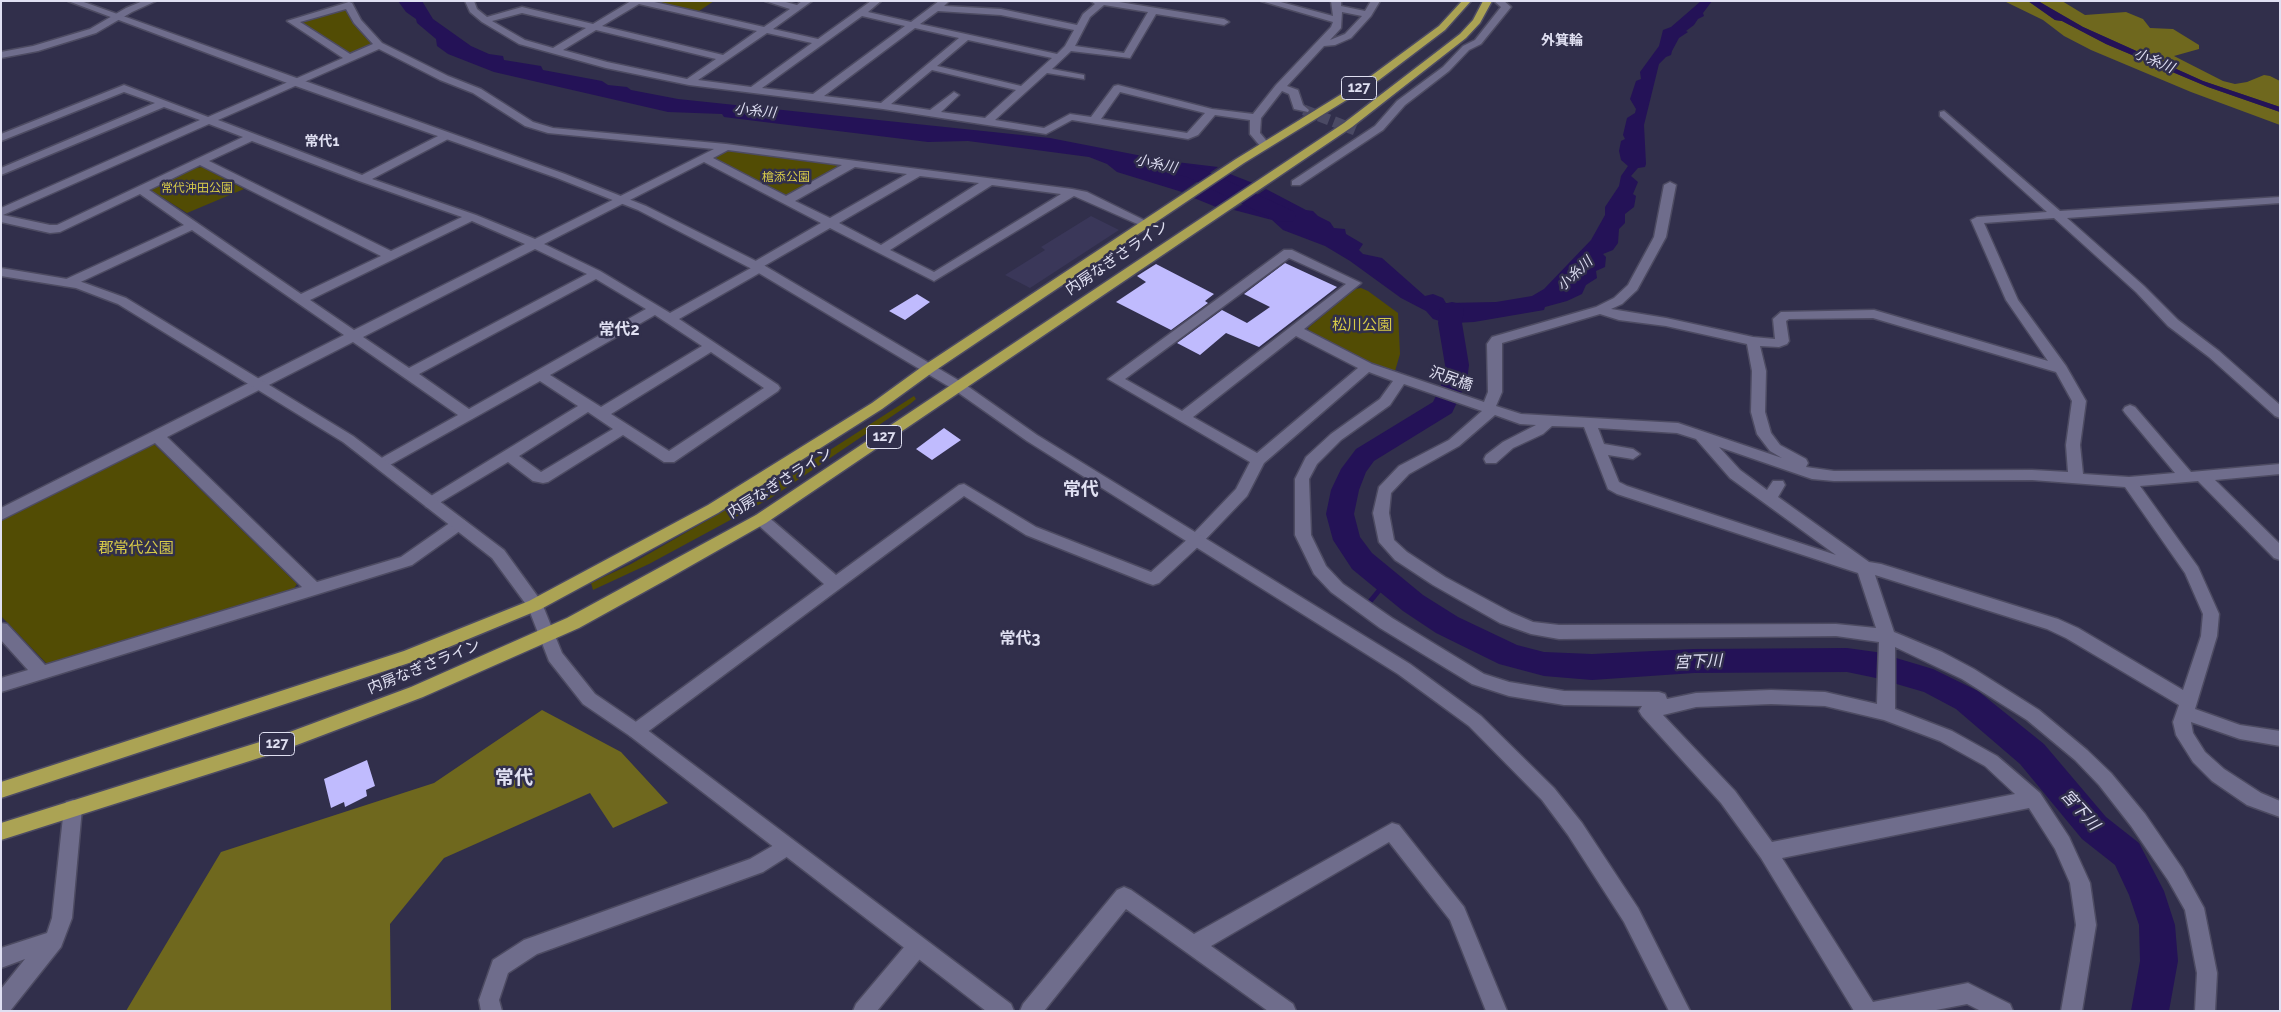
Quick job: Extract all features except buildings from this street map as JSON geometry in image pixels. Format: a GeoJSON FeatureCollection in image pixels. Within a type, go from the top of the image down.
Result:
{"type":"FeatureCollection","features":[{"type":"Feature","properties":{"kind":"highway","name":"内房なぎさライン"},"geometry":{"type":"LineString","coordinates":[[1,790],[409,656],[535,605],[713,509],[877,406],[928,369],[1240,161],[1398,61],[1442,28],[1467,1]]}},
{"type":"Feature","properties":{"kind":"highway","name":"内房なぎさライン"},"geometry":{"type":"LineString","coordinates":[[1,832],[280,743],[417,692],[546,636],[658,577],[761,519],[1348,126],[1399,88],[1463,36],[1476,21],[1488,1]]}},
{"type":"Feature","properties":{"kind":"street"},"geometry":{"type":"LineString","coordinates":[[72,1],[561,176],[620,200],[696,234],[757,267],[958,386],[1032,438],[1437,692],[1475,721],[1548,794],[1605,873],[1631,915],[1680,1011]]}},
{"type":"Feature","properties":{"kind":"street"},"geometry":{"type":"LineString","coordinates":[[1,56],[35,49],[88,32],[115,17],[152,1]]}},
{"type":"Feature","properties":{"kind":"street"},"geometry":{"type":"LineString","coordinates":[[469,1],[474,10],[485,20],[522,42],[606,64],[689,82],[813,99],[882,106],[1046,131],[1070,117],[1188,136],[1194,133],[1212,112]]}},
{"type":"Feature","properties":{"kind":"street"},"geometry":{"type":"LineString","coordinates":[[556,50],[638,1],[818,42]]}},
{"type":"Feature","properties":{"kind":"street"},"geometry":{"type":"LineString","coordinates":[[769,1],[799,8]]}},
{"type":"Feature","properties":{"kind":"street"},"geometry":{"type":"LineString","coordinates":[[689,82],[808,1]]}},
{"type":"Feature","properties":{"kind":"street"},"geometry":{"type":"LineString","coordinates":[[753,90],[877,1]]}},
{"type":"Feature","properties":{"kind":"street"},"geometry":{"type":"LineString","coordinates":[[980,10],[988,1]]}},
{"type":"Feature","properties":{"kind":"street"},"geometry":{"type":"LineString","coordinates":[[1265,1],[1338,20]]}},
{"type":"Feature","properties":{"kind":"street"},"geometry":{"type":"LineString","coordinates":[[1324,43],[1344,39],[1368,14],[1376,1]]}},
{"type":"Feature","properties":{"kind":"street"},"geometry":{"type":"LineString","coordinates":[[1296,183],[1379,128],[1401,103],[1446,69],[1466,48],[1478,42],[1506,7],[1498,1]]}},
{"type":"Feature","properties":{"kind":"street"},"geometry":{"type":"LineString","coordinates":[[987,122],[1069,48],[1086,16],[1100,2],[1224,22]]}},
{"type":"Feature","properties":{"kind":"street"},"geometry":{"type":"LineString","coordinates":[[813,99],[941,4],[1001,12],[1079,28]]}},
{"type":"Feature","properties":{"kind":"street"},"geometry":{"type":"LineString","coordinates":[[350,58],[292,21],[349,5],[357,21],[379,45],[444,78],[477,91],[530,124],[552,131],[726,147],[1072,192],[1083,194],[1146,224]]}},
{"type":"Feature","properties":{"kind":"street"},"geometry":{"type":"LineString","coordinates":[[1265,146],[1255,134],[1254,125],[1256,118],[1280,87],[1324,43],[1336,28],[1338,20],[1336,5],[1368,14]]}},
{"type":"Feature","properties":{"kind":"street"},"geometry":{"type":"LineString","coordinates":[[485,20],[522,10],[725,58]]}},
{"type":"Feature","properties":{"kind":"street"},"geometry":{"type":"LineString","coordinates":[[1069,48],[1127,56],[1153,11]]}},
{"type":"Feature","properties":{"kind":"street"},"geometry":{"type":"LineString","coordinates":[[860,13],[1058,57]]}},
{"type":"Feature","properties":{"kind":"street"},"geometry":{"type":"LineString","coordinates":[[882,106],[966,37]]}},
{"type":"Feature","properties":{"kind":"street"},"geometry":{"type":"LineString","coordinates":[[1,212],[379,45]]}},
{"type":"Feature","properties":{"kind":"street"},"geometry":{"type":"LineString","coordinates":[[930,67],[972,81],[1023,89]]}},
{"type":"Feature","properties":{"kind":"street"},"geometry":{"type":"LineString","coordinates":[[1044,70],[1080,77]]}},
{"type":"Feature","properties":{"kind":"street"},"geometry":{"type":"LineString","coordinates":[[1280,87],[1294,92],[1298,107],[1304,110]]}},
{"type":"Feature","properties":{"kind":"street"},"geometry":{"type":"LineString","coordinates":[[1,138],[124,88],[210,119],[362,179],[472,217],[533,243],[596,274],[670,318],[773,388],[669,458],[539,374]]}},
{"type":"Feature","properties":{"kind":"street"},"geometry":{"type":"LineString","coordinates":[[1094,121],[1118,88],[1212,112],[1256,118]]}},
{"type":"Feature","properties":{"kind":"street"},"geometry":{"type":"LineString","coordinates":[[1399,88],[1415,93]]}},
{"type":"Feature","properties":{"kind":"street"},"geometry":{"type":"LineString","coordinates":[[932,114],[954,95]]}},
{"type":"Feature","properties":{"kind":"street"},"geometry":{"type":"LineString","coordinates":[[1,172],[164,103]]}},
{"type":"Feature","properties":{"kind":"street"},"geometry":{"type":"LineString","coordinates":[[1944,114],[2140,289],[2173,323],[2214,354],[2280,413]]}},
{"type":"Feature","properties":{"kind":"street"},"geometry":{"type":"LineString","coordinates":[[1355,130],[1367,135]]}},
{"type":"Feature","properties":{"kind":"street"},"geometry":{"type":"LineString","coordinates":[[1,218],[50,229],[60,228],[202,162],[251,136]]}},
{"type":"Feature","properties":{"kind":"street"},"geometry":{"type":"LineString","coordinates":[[362,179],[446,136]]}},
{"type":"Feature","properties":{"kind":"street"},"geometry":{"type":"LineString","coordinates":[[1,515],[257,383],[726,147]]}},
{"type":"Feature","properties":{"kind":"street"},"geometry":{"type":"LineString","coordinates":[[704,158],[934,277],[1072,192]]}},
{"type":"Feature","properties":{"kind":"street"},"geometry":{"type":"LineString","coordinates":[[202,162],[391,256]]}},
{"type":"Feature","properties":{"kind":"street"},"geometry":{"type":"LineString","coordinates":[[786,202],[852,164]]}},
{"type":"Feature","properties":{"kind":"street"},"geometry":{"type":"LineString","coordinates":[[670,318],[917,173]]}},
{"type":"Feature","properties":{"kind":"street"},"geometry":{"type":"LineString","coordinates":[[881,250],[989,182]]}},
{"type":"Feature","properties":{"kind":"street"},"geometry":{"type":"LineString","coordinates":[[1670,185],[1660,237],[1648,263],[1633,287],[1618,301],[1600,310],[1497,340],[1494,344],[1492,358],[1494,392],[1472,430],[1404,470],[1384,492],[1381,513],[1387,542],[1401,556],[1439,580],[1506,618],[1531,628],[1559,632],[1836,630],[1887,638],[1936,657],[2004,696],[2046,727],[2105,779],[2138,820],[2175,874],[2194,908],[2204,950],[2207,973],[2205,1011]]}},
{"type":"Feature","properties":{"kind":"street"},"geometry":{"type":"LineString","coordinates":[[142,190],[468,415]]}},
{"type":"Feature","properties":{"kind":"street"},"geometry":{"type":"LineString","coordinates":[[2076,479],[2073,445],[2080,401],[2061,369],[2012,300],[1977,220],[2280,200]]}},
{"type":"Feature","properties":{"kind":"street"},"geometry":{"type":"LineString","coordinates":[[301,299],[472,217]]}},
{"type":"Feature","properties":{"kind":"street"},"geometry":{"type":"LineString","coordinates":[[68,283],[193,225]]}},
{"type":"Feature","properties":{"kind":"street"},"geometry":{"type":"LineString","coordinates":[[1183,418],[1355,283],[1288,253],[1115,379],[1183,418],[1258,460]]}},
{"type":"Feature","properties":{"kind":"street"},"geometry":{"type":"LineString","coordinates":[[1,272],[68,283],[122,300],[348,439],[498,554],[535,605],[555,656],[589,699],[636,730],[917,948],[1004,1011]]}},
{"type":"Feature","properties":{"kind":"street"},"geometry":{"type":"LineString","coordinates":[[409,374],[596,274]]}},
{"type":"Feature","properties":{"kind":"street"},"geometry":{"type":"LineString","coordinates":[[381,465],[655,309]]}},
{"type":"Feature","properties":{"kind":"street"},"geometry":{"type":"LineString","coordinates":[[1600,310],[1619,316],[1693,327],[1753,341],[1779,343],[1782,341],[1779,320],[1786,316],[1874,314],[2061,369]]}},
{"type":"Feature","properties":{"kind":"street","name":"沢尻橋"},"geometry":{"type":"LineString","coordinates":[[1295,330],[1367,367],[1520,419],[1654,425],[1678,428],[1698,433],[1788,467],[1812,474],[1834,476],[1977,474],[2129,482],[2280,469]]}},
{"type":"Feature","properties":{"kind":"street"},"geometry":{"type":"LineString","coordinates":[[1753,341],[1759,371],[1758,412],[1768,442],[1791,459],[1834,476]]}},
{"type":"Feature","properties":{"kind":"street"},"geometry":{"type":"LineString","coordinates":[[600,414],[712,346]]}},
{"type":"Feature","properties":{"kind":"street"},"geometry":{"type":"LineString","coordinates":[[636,730],[836,585],[964,489],[1031,531],[1153,579],[1196,540],[1242,492],[1258,460],[1367,367]]}},
{"type":"Feature","properties":{"kind":"street"},"geometry":{"type":"LineString","coordinates":[[1407,381],[1385,402],[1336,437],[1310,461],[1302,479],[1303,535],[1320,570],[1337,588],[1386,623],[1478,679],[1509,689],[1564,698],[1659,699]]}},
{"type":"Feature","properties":{"kind":"street"},"geometry":{"type":"LineString","coordinates":[[431,503],[588,406]]}},
{"type":"Feature","properties":{"kind":"street"},"geometry":{"type":"LineString","coordinates":[[2130,410],[2187,477]]}},
{"type":"Feature","properties":{"kind":"street"},"geometry":{"type":"LineString","coordinates":[[1491,459],[1508,445],[1538,431],[1548,421]]}},
{"type":"Feature","properties":{"kind":"street"},"geometry":{"type":"LineString","coordinates":[[1589,423],[1613,485],[1622,490],[1851,566],[1881,570],[2052,624],[2072,633],[2186,706],[2240,732],[2280,739]]}},
{"type":"Feature","properties":{"kind":"street"},"geometry":{"type":"LineString","coordinates":[[508,455],[538,477],[543,478],[623,428]]}},
{"type":"Feature","properties":{"kind":"street"},"geometry":{"type":"LineString","coordinates":[[1698,433],[1735,474],[1864,567],[1887,638],[1886,710]]}},
{"type":"Feature","properties":{"kind":"street"},"geometry":{"type":"LineString","coordinates":[[156,435],[314,589]]}},
{"type":"Feature","properties":{"kind":"street"},"geometry":{"type":"LineString","coordinates":[[1598,448],[1633,454]]}},
{"type":"Feature","properties":{"kind":"street"},"geometry":{"type":"LineString","coordinates":[[2202,476],[2280,554]]}},
{"type":"Feature","properties":{"kind":"street"},"geometry":{"type":"LineString","coordinates":[[2129,482],[2192,571],[2211,614],[2209,636],[2182,722],[2185,735],[2199,757],[2218,775],[2254,799],[2280,809]]}},
{"type":"Feature","properties":{"kind":"street"},"geometry":{"type":"LineString","coordinates":[[1767,497],[1775,492],[1778,485]]}},
{"type":"Feature","properties":{"kind":"street"},"geometry":{"type":"LineString","coordinates":[[761,519],[836,585]]}},
{"type":"Feature","properties":{"kind":"street"},"geometry":{"type":"LineString","coordinates":[[1,685],[406,561],[459,524]]}},
{"type":"Feature","properties":{"kind":"street"},"geometry":{"type":"LineString","coordinates":[[1,629],[42,672]]}},
{"type":"Feature","properties":{"kind":"street"},"geometry":{"type":"LineString","coordinates":[[1866,1011],[1768,852],[1728,797],[1648,711],[1696,700],[1771,697],[1824,698],[1886,710],[1946,736],[1991,761],[2033,799],[2062,843],[2080,883],[2086,925],[2071,1011]]}},
{"type":"Feature","properties":{"kind":"street"},"geometry":{"type":"LineString","coordinates":[[1768,852],[2033,799]]}},
{"type":"Feature","properties":{"kind":"street"},"geometry":{"type":"LineString","coordinates":[[1,1006],[54,940],[62,918],[73,808]]}},
{"type":"Feature","properties":{"kind":"street"},"geometry":{"type":"LineString","coordinates":[[1194,944],[1392,831],[1457,914],[1497,1011]]}},
{"type":"Feature","properties":{"kind":"street"},"geometry":{"type":"LineString","coordinates":[[492,1011],[489,1000],[500,967],[531,946],[756,866],[786,846]]}},
{"type":"Feature","properties":{"kind":"street"},"geometry":{"type":"LineString","coordinates":[[1030,1011],[1124,896],[1286,1011]]}},
{"type":"Feature","properties":{"kind":"street"},"geometry":{"type":"LineString","coordinates":[[1,958],[54,940]]}},
{"type":"Feature","properties":{"kind":"street"},"geometry":{"type":"LineString","coordinates":[[862,1011],[917,948]]}},
{"type":"Feature","properties":{"kind":"street"},"geometry":{"type":"LineString","coordinates":[[1877,1011],[1968,993],[2003,1011]]}},
{"type":"Feature","properties":{"kind":"shaded area"},"geometry":{"type":"Polygon","coordinates":[[[2004,1],[2028,1],[2055,20],[2062,21],[2106,44],[2208,87],[2280,112],[2280,125],[2191,92],[2091,50],[2064,36],[2043,20],[2004,1]]]}},
{"type":"Feature","properties":{"kind":"shaded area"},"geometry":{"type":"Polygon","coordinates":[[[2038,1],[2062,1],[2085,15],[2126,12],[2143,19],[2150,28],[2173,29],[2199,45],[2199,49],[2174,56],[2223,81],[2235,84],[2247,82],[2264,75],[2270,76],[2280,81],[2280,107],[2203,81],[2083,27],[2038,1]]]}},
{"type":"Feature","properties":{"kind":"shaded area"},"geometry":{"type":"Polygon","coordinates":[[[1091,216],[1119,230],[1030,288],[1005,275],[1045,250],[1041,247],[1091,216]]]}},
{"type":"Feature","properties":{"kind":"shaded area"},"geometry":{"type":"Polygon","coordinates":[[[542,710],[621,752],[668,803],[613,828],[590,793],[444,858],[390,924],[391,1011],[126,1011],[221,852],[434,783],[542,710]]]}},
{"type":"Feature","properties":{"kind":"green space"},"geometry":{"type":"Polygon","coordinates":[[[645,1],[714,1],[696,13],[645,1]]]}},
{"type":"Feature","properties":{"kind":"green space"},"geometry":{"type":"Polygon","coordinates":[[[343,10],[349,10],[354,21],[373,44],[354,54],[349,54],[300,23],[343,10]]]}},
{"type":"Feature","properties":{"kind":"green space","name":"槍添公園"},"geometry":{"type":"Polygon","coordinates":[[[728,150],[841,166],[790,196],[784,197],[712,158],[728,150]]]}},
{"type":"Feature","properties":{"kind":"green space","name":"常代沖田公園"},"geometry":{"type":"Polygon","coordinates":[[[202,167],[244,189],[187,213],[152,191],[153,188],[195,168],[202,167]]]}},
{"type":"Feature","properties":{"kind":"green space","name":"松川公園"},"geometry":{"type":"Polygon","coordinates":[[[1361,288],[1398,313],[1400,354],[1395,371],[1371,363],[1309,332],[1308,328],[1355,289],[1361,288]]]}},
{"type":"Feature","properties":{"kind":"green space"},"geometry":{"type":"Polygon","coordinates":[[[914,396],[916,399],[910,404],[771,498],[649,564],[593,590],[591,583],[631,564],[830,450],[914,396]]]}},
{"type":"Feature","properties":{"kind":"green space","name":"郡常代公園"},"geometry":{"type":"Polygon","coordinates":[[[154,444],[297,584],[293,590],[55,664],[47,664],[1,616],[1,521],[147,445],[154,444]]]}},
{"type":"Feature","properties":{"kind":"water"},"geometry":{"type":"Polygon","coordinates":[[[398,1],[422,1],[433,19],[471,46],[489,54],[503,56],[504,60],[541,66],[543,70],[602,81],[608,85],[627,87],[631,90],[678,99],[1050,138],[1168,161],[1218,167],[1182,192],[1117,172],[1107,164],[1089,157],[968,141],[928,142],[724,117],[722,114],[668,112],[494,72],[448,54],[437,46],[436,39],[406,12],[398,1]]]}},
{"type":"Feature","properties":{"kind":"water"},"geometry":{"type":"Polygon","coordinates":[[[1701,1],[1712,1],[1703,13],[1704,16],[1698,19],[1686,31],[1688,32],[1679,38],[1671,55],[1659,64],[1644,125],[1646,164],[1645,167],[1638,168],[1631,176],[1638,182],[1633,194],[1636,196],[1634,207],[1625,214],[1625,223],[1619,229],[1618,243],[1613,250],[1603,254],[1606,257],[1605,267],[1596,271],[1597,278],[1586,285],[1582,294],[1567,301],[1545,307],[1544,310],[1474,322],[1454,323],[1452,328],[1456,337],[1455,342],[1443,330],[1446,323],[1433,319],[1426,311],[1401,298],[1350,261],[1325,246],[1283,230],[1272,220],[1234,210],[1266,189],[1306,210],[1313,211],[1330,222],[1334,228],[1345,229],[1346,234],[1363,244],[1359,250],[1363,254],[1382,258],[1425,296],[1433,294],[1443,298],[1446,303],[1496,302],[1532,296],[1544,289],[1591,240],[1605,215],[1605,207],[1619,186],[1621,176],[1628,166],[1621,160],[1619,151],[1621,141],[1625,139],[1623,135],[1627,118],[1635,113],[1636,109],[1630,99],[1636,81],[1641,79],[1640,72],[1659,46],[1663,30],[1671,27],[1701,1]]]}},
{"type":"Feature","properties":{"kind":"water"},"geometry":{"type":"Polygon","coordinates":[[[2028,1],[2038,1],[2083,27],[2203,81],[2280,107],[2280,112],[2208,87],[2106,44],[2062,21],[2055,20],[2028,1]]]}},
{"type":"Feature","properties":{"kind":"water"},"geometry":{"type":"Polygon","coordinates":[[[1230,174],[1253,183],[1216,207],[1194,198],[1230,174]]]}},
{"type":"Feature","properties":{"kind":"waterway","name":"小糸川"},"geometry":{"type":"LineString","coordinates":[[1169,167],[1193,172],[1285,216]]}},
{"type":"Feature","properties":{"kind":"waterway","name":"宮下川"},"geometry":{"type":"LineString","coordinates":[[1452,309],[1450,323],[1457,365],[1455,381],[1443,407],[1365,455],[1354,469],[1345,490],[1340,514],[1347,540],[1362,561],[1413,603],[1447,625],[1510,655],[1544,664],[1565,667],[1592,667],[1694,661],[1847,660],[1876,665],[1933,682],[1967,700],[2032,754],[2061,786],[2094,828],[2127,854],[2146,891],[2157,925],[2159,961],[2150,1011]]}},
{"type":"Feature","properties":{"kind":"waterway"},"geometry":{"type":"LineString","coordinates":[[1368,604],[1386,582]]}},
{"type":"Feature","properties":{"kind":"tunnel"},"geometry":{"type":"LineString","coordinates":[[1304,110],[1355,130]]}},
{"type":"Feature","properties":{"kind":"district","name":"外箕輪"},"geometry":{"type":"Point","coordinates":[1562,41]}},
{"type":"Feature","properties":{"kind":"district","name":"常代1"},"geometry":{"type":"Point","coordinates":[322,142]}},
{"type":"Feature","properties":{"kind":"district","name":"常代2"},"geometry":{"type":"Point","coordinates":[619,330]}},
{"type":"Feature","properties":{"kind":"district","name":"常代"},"geometry":{"type":"Point","coordinates":[1081,490]}},
{"type":"Feature","properties":{"kind":"district","name":"常代3"},"geometry":{"type":"Point","coordinates":[1020,639]}},
{"type":"Feature","properties":{"kind":"district","name":"常代"},"geometry":{"type":"Point","coordinates":[514,778]}}]}
